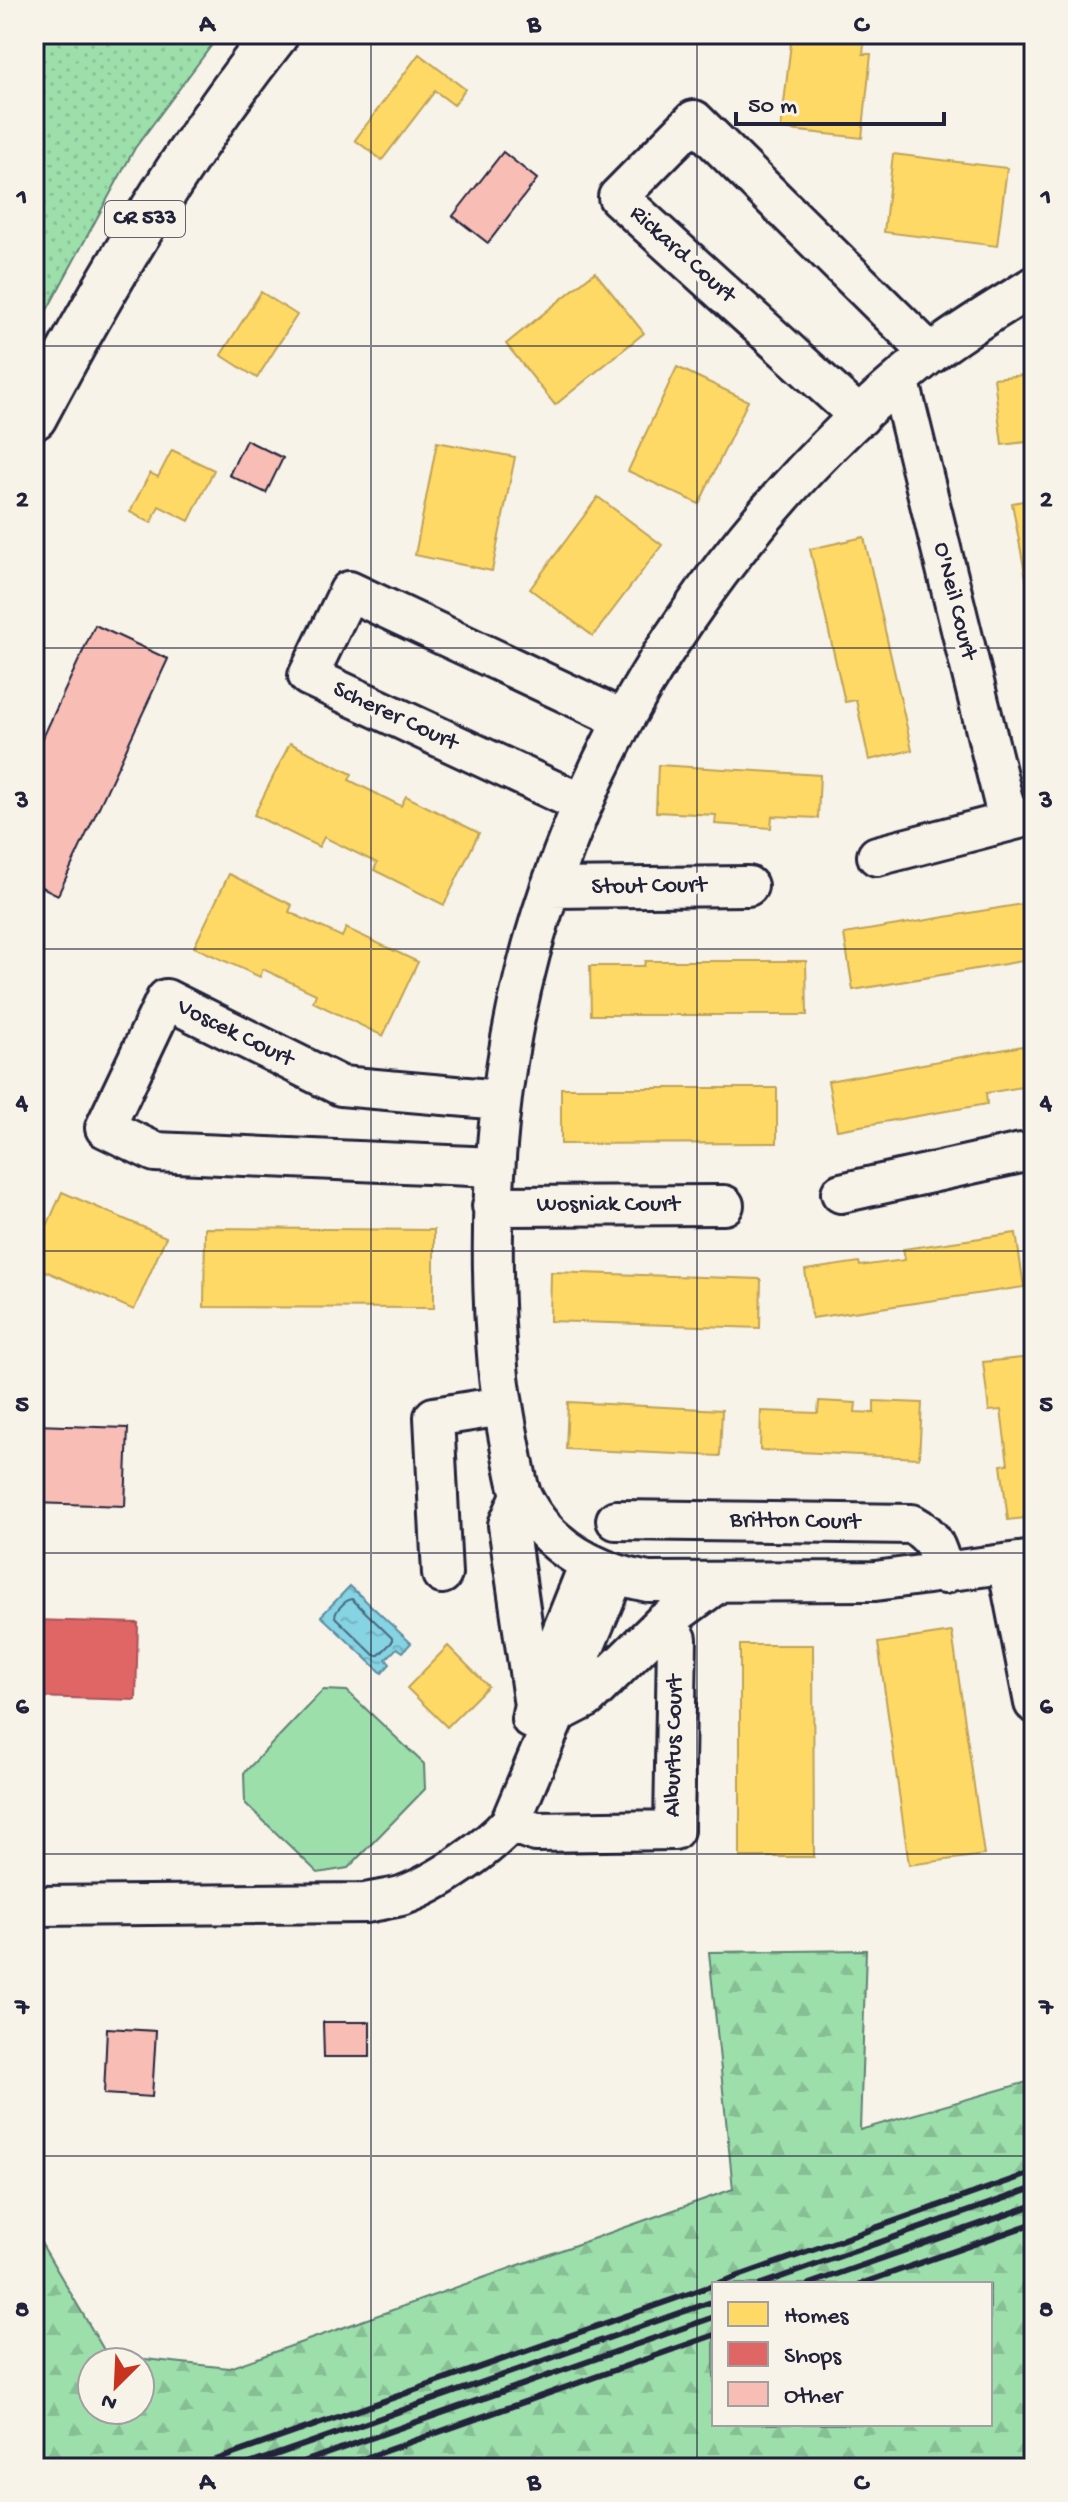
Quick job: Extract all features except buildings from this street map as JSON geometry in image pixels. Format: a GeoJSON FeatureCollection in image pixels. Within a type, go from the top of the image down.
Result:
{"type":"FeatureCollection","features":[{"type":"Feature","properties":{"kind":"main road","name":"CR 533"},"geometry":{"type":"LineString","coordinates":[[34,417],[82,325],[141,226],[205,129],[276,34]]}},
{"type":"Feature","properties":{"kind":"street","name":"Rickard Court"},"geometry":{"type":"LineString","coordinates":[[860,417],[618,197],[694,120],[931,354]]}},
{"type":"Feature","properties":{"kind":"street"},"geometry":{"type":"LineString","coordinates":[[1034,286],[931,354],[797,479],[744,540],[684,621],[624,720],[583,804],[550,888],[530,955],[501,1100],[492,1206],[492,1275],[502,1406],[521,1495],[539,1523],[561,1546],[602,1570],[648,1582],[875,1581],[1020,1562],[1034,1703]]}},
{"type":"Feature","properties":{"kind":"street","name":"O'Neil Court"},"geometry":{"type":"LineString","coordinates":[[877,856],[1021,818],[900,382]]}},
{"type":"Feature","properties":{"kind":"street","name":"Scherer Court"},"geometry":{"type":"LineString","coordinates":[[583,804],[308,676],[349,591],[624,720]]}},
{"type":"Feature","properties":{"kind":"street","name":"Stout Court"},"geometry":{"type":"LineString","coordinates":[[550,888],[748,886]]}},
{"type":"Feature","properties":{"kind":"street","name":"Voscek Court"},"geometry":{"type":"LineString","coordinates":[[494,1167],[155,1152],[105,1128],[166,999],[341,1086],[501,1100]]}},
{"type":"Feature","properties":{"kind":"street"},"geometry":{"type":"LineString","coordinates":[[841,1193],[1021,1153],[1034,1153]]}},
{"type":"Feature","properties":{"kind":"street","name":"Wosniak Court"},"geometry":{"type":"LineString","coordinates":[[492,1206],[724,1205]]}},
{"type":"Feature","properties":{"kind":"street"},"geometry":{"type":"LineString","coordinates":[[442,1574],[434,1417],[502,1406]]}},
{"type":"Feature","properties":{"kind":"street"},"geometry":{"type":"LineString","coordinates":[[521,1495],[508,1525],[545,1709]]}},
{"type":"Feature","properties":{"kind":"street","name":"Britton Court"},"geometry":{"type":"LineString","coordinates":[[616,1520],[912,1524],[926,1531],[936,1544],[944,1574]]}},
{"type":"Feature","properties":{"kind":"street"},"geometry":{"type":"LineString","coordinates":[[34,1906],[366,1903],[403,1895],[436,1880],[498,1836],[510,1823],[545,1709],[602,1570]]}},
{"type":"Feature","properties":{"kind":"street"},"geometry":{"type":"LineString","coordinates":[[545,1709],[587,1698],[663,1623],[719,1582]]}},
{"type":"Feature","properties":{"kind":"street","name":"Alburtus Court"},"geometry":{"type":"LineString","coordinates":[[510,1823],[536,1832],[674,1830],[677,1639]]}},
{"type":"Feature","properties":{"kind":"green space"},"geometry":{"type":"Polygon","coordinates":[[[34,34],[220,34],[135,148],[34,334],[34,34]]]}},
{"type":"Feature","properties":{"kind":"green space"},"geometry":{"type":"Polygon","coordinates":[[[323,1690],[347,1691],[424,1764],[425,1789],[348,1868],[318,1873],[245,1803],[244,1773],[323,1690]]]}},
{"type":"Feature","properties":{"kind":"green space"},"geometry":{"type":"Polygon","coordinates":[[[866,1950],[860,2130],[1034,2080],[1034,2468],[34,2468],[34,2231],[102,2346],[76,2346],[76,2426],[156,2426],[156,2360],[229,2368],[733,2189],[709,1952],[866,1950]]]}},
{"type":"Feature","properties":{"kind":"water"},"geometry":{"type":"Polygon","coordinates":[[[350,1586],[411,1643],[403,1652],[397,1648],[386,1659],[390,1664],[382,1673],[321,1616],[350,1586]]]}},
{"type":"Feature","properties":{"kind":"railway"},"geometry":{"type":"LineString","coordinates":[[722,2282],[1034,2172]]}},
{"type":"Feature","properties":{"kind":"railway"},"geometry":{"type":"LineString","coordinates":[[767,2282],[1034,2188]]}},
{"type":"Feature","properties":{"kind":"railway"},"geometry":{"type":"LineString","coordinates":[[815,2282],[1034,2205]]}},
{"type":"Feature","properties":{"kind":"railway"},"geometry":{"type":"LineString","coordinates":[[866,2282],[1034,2223]]}},
{"type":"Feature","properties":{"kind":"railway"},"geometry":{"type":"LineString","coordinates":[[193,2468],[712,2286]]}},
{"type":"Feature","properties":{"kind":"railway"},"geometry":{"type":"LineString","coordinates":[[238,2468],[712,2302]]}},
{"type":"Feature","properties":{"kind":"railway"},"geometry":{"type":"LineString","coordinates":[[286,2468],[712,2318]]}},
{"type":"Feature","properties":{"kind":"railway"},"geometry":{"type":"LineString","coordinates":[[337,2468],[712,2336]]}}]}
